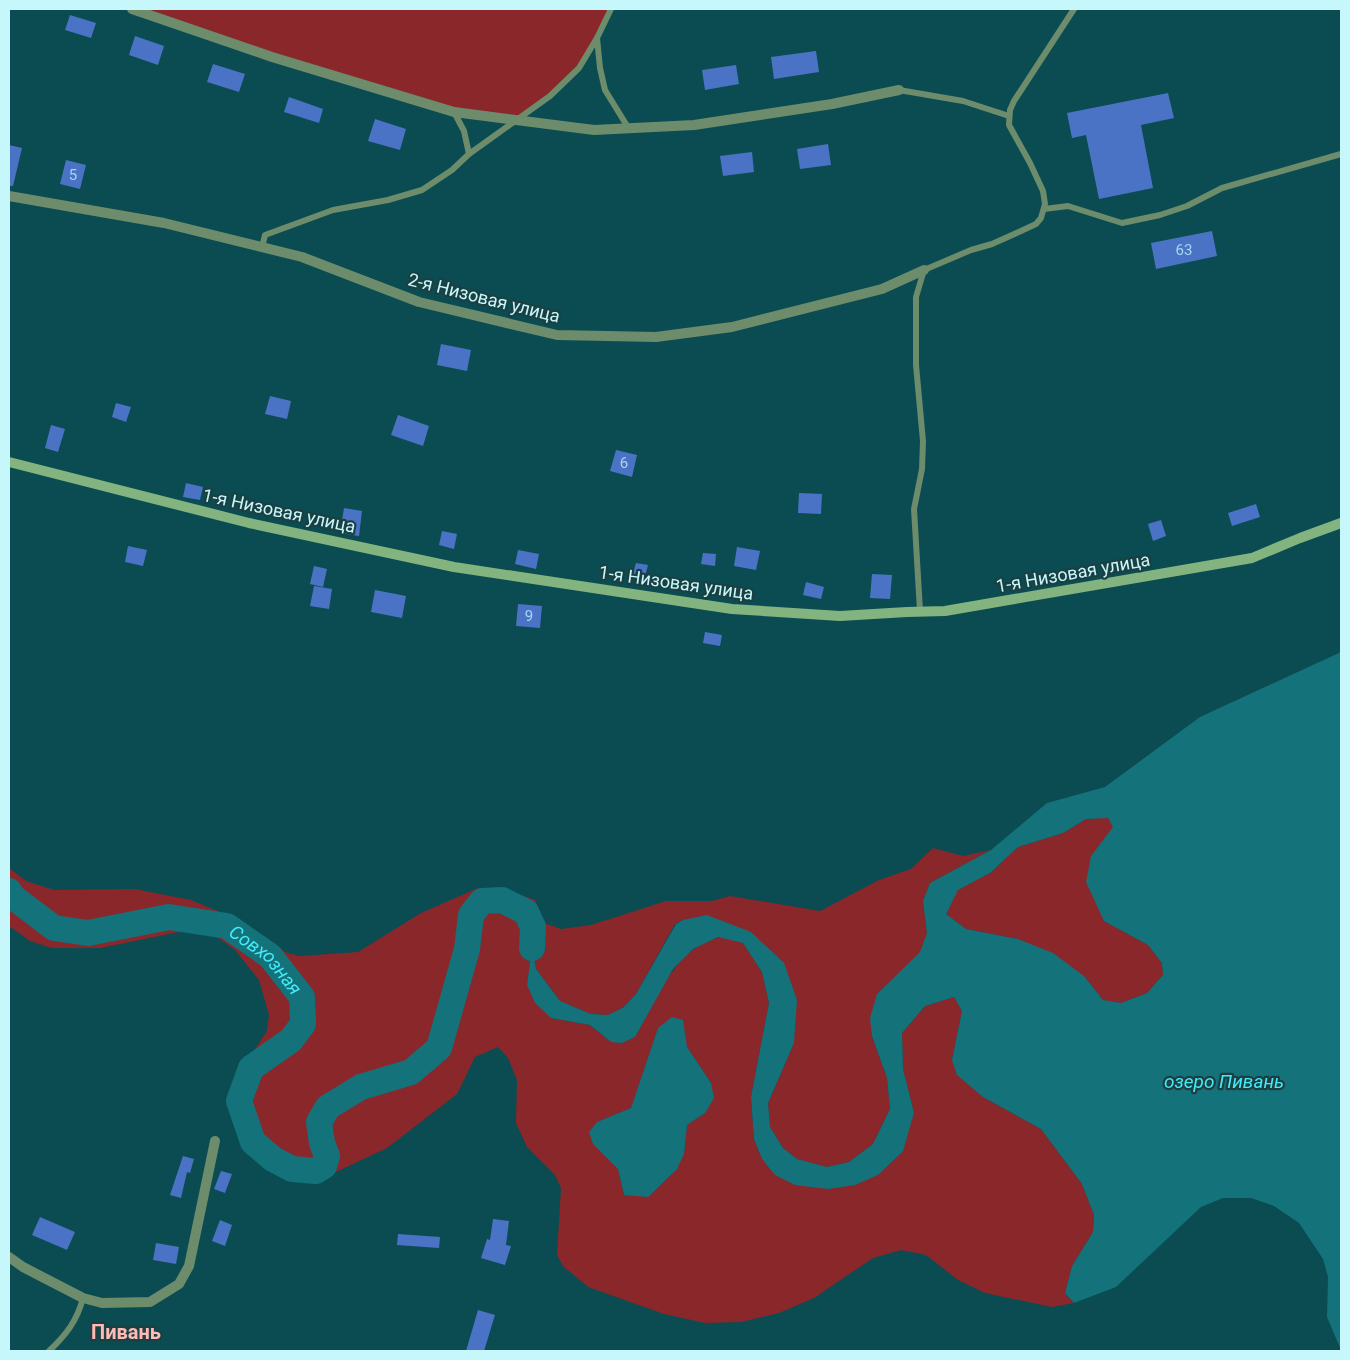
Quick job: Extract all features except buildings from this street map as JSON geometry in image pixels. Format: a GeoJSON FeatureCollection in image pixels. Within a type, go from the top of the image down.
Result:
{"type":"FeatureCollection","features":[{"type":"Feature","properties":{"kind":"street"},"geometry":{"type":"LineString","coordinates":[[132,9],[272,57],[454,112],[594,130],[694,125],[832,104],[899,90]]}},
{"type":"Feature","properties":{"kind":"street","name":"2-я Низовая улица"},"geometry":{"type":"LineString","coordinates":[[9,196],[164,223],[302,257],[419,302],[557,334],[656,337],[732,327],[882,289],[924,270]]}},
{"type":"Feature","properties":{"kind":"street","name":"1-я Низовая улица"},"geometry":{"type":"LineString","coordinates":[[9,462],[249,523],[454,567],[732,610],[840,616],[945,611],[1252,558],[1341,523]]}},
{"type":"Feature","properties":{"kind":"street"},"geometry":{"type":"LineString","coordinates":[[9,1257],[83,1298],[102,1303],[150,1302],[178,1284],[189,1266],[215,1141]]}},
{"type":"Feature","properties":{"kind":"lane"},"geometry":{"type":"LineString","coordinates":[[262,247],[265,235],[333,210],[388,200],[422,190],[452,170],[469,154],[550,96],[579,68],[597,38],[611,9]]}},
{"type":"Feature","properties":{"kind":"lane"},"geometry":{"type":"LineString","coordinates":[[920,612],[914,509],[922,469],[923,441],[916,365],[916,297],[924,270],[971,250],[992,244],[1028,228],[1040,220],[1044,209],[1043,191],[1011,128],[1009,116],[1014,101],[1074,9]]}},
{"type":"Feature","properties":{"kind":"lane"},"geometry":{"type":"LineString","coordinates":[[597,38],[600,68],[605,90],[629,129]]}},
{"type":"Feature","properties":{"kind":"lane"},"geometry":{"type":"LineString","coordinates":[[899,90],[963,101],[1009,116]]}},
{"type":"Feature","properties":{"kind":"lane"},"geometry":{"type":"LineString","coordinates":[[454,112],[464,131],[469,154]]}},
{"type":"Feature","properties":{"kind":"lane"},"geometry":{"type":"LineString","coordinates":[[1044,209],[1068,206],[1122,223],[1160,215],[1187,206],[1222,188],[1341,154]]}},
{"type":"Feature","properties":{"kind":"lane"},"geometry":{"type":"LineString","coordinates":[[49,1351],[59,1342],[78,1316],[83,1298]]}},
{"type":"Feature","properties":{"kind":"shaded area"},"geometry":{"type":"Polygon","coordinates":[[[132,9],[611,9],[579,68],[550,96],[515,121],[454,112],[132,9]]]}},
{"type":"Feature","properties":{"kind":"shaded area"},"geometry":{"type":"Polygon","coordinates":[[[1108,817],[1114,827],[1091,856],[1104,921],[1148,945],[1162,963],[1163,975],[1147,993],[1121,1003],[1103,1000],[1084,976],[1018,939],[966,929],[946,914],[957,890],[990,873],[1018,847],[1063,833],[1086,819],[1108,817]]]}},
{"type":"Feature","properties":{"kind":"shaded area"},"geometry":{"type":"Polygon","coordinates":[[[933,848],[963,856],[991,850],[930,883],[923,901],[927,933],[920,953],[877,994],[872,1036],[887,1078],[890,1109],[873,1144],[849,1162],[827,1167],[797,1159],[783,1148],[770,1127],[768,1103],[794,1043],[751,932],[682,920],[675,924],[636,994],[624,1007],[608,1015],[591,1014],[560,1001],[536,969],[532,950],[527,985],[551,1018],[590,1025],[611,1042],[635,1037],[667,978],[689,953],[702,944],[717,938],[726,938],[743,943],[762,972],[769,1003],[751,1097],[754,1139],[762,1159],[828,1189],[914,1113],[903,1069],[902,1033],[925,1006],[954,997],[962,1011],[952,1060],[983,1097],[1041,1129],[1082,1184],[1094,1215],[1093,1232],[1072,1266],[1065,1293],[1074,1303],[1052,1307],[985,1293],[958,1280],[926,1255],[901,1250],[873,1258],[814,1298],[779,1313],[741,1322],[705,1323],[664,1314],[588,1287],[563,1266],[557,1255],[561,1188],[555,1175],[527,1147],[516,1123],[517,1080],[508,1058],[498,1047],[475,1057],[457,1094],[387,1148],[336,1172],[302,1181],[268,1163],[248,1141],[233,1101],[242,1069],[267,1031],[269,1015],[259,980],[235,950],[217,937],[189,930],[100,948],[52,948],[30,941],[9,926],[9,868],[26,881],[54,890],[135,889],[191,900],[234,918],[285,952],[299,956],[358,952],[421,913],[478,888],[515,893],[535,900],[544,923],[561,929],[591,925],[666,901],[712,901],[730,896],[820,911],[879,880],[911,869],[933,848]],[[658,1028],[631,1108],[597,1122],[618,1169],[624,1195],[684,1154],[687,1125],[705,1113],[711,1083],[687,1047],[658,1028]]]}},
{"type":"Feature","properties":{"kind":"water","name":"озеро Пивань"},"geometry":{"type":"Polygon","coordinates":[[[1341,652],[1341,1350],[1327,1317],[1328,1277],[1323,1259],[1299,1223],[1274,1206],[1251,1198],[1223,1198],[1201,1207],[1116,1287],[1074,1303],[1065,1293],[1072,1266],[1093,1232],[1094,1215],[1082,1184],[1041,1129],[983,1097],[957,1075],[952,1060],[962,1011],[954,997],[925,1006],[902,1033],[903,1069],[914,1113],[903,1151],[878,1175],[855,1185],[828,1189],[795,1185],[775,1175],[762,1159],[754,1139],[751,1097],[769,1003],[762,972],[743,943],[718,937],[693,949],[673,969],[635,1037],[622,1043],[611,1042],[590,1025],[551,1018],[535,1003],[527,985],[532,948],[536,969],[560,1001],[591,1014],[608,1015],[624,1007],[636,994],[676,924],[683,920],[707,915],[751,932],[784,963],[797,1000],[794,1043],[768,1103],[770,1127],[783,1148],[797,1159],[827,1167],[849,1162],[873,1144],[890,1109],[887,1078],[872,1036],[870,1018],[877,994],[920,952],[927,933],[923,901],[930,883],[991,850],[1047,803],[1105,787],[1200,717],[1341,652]],[[1108,818],[1086,819],[1063,833],[1018,847],[990,873],[958,890],[946,914],[966,929],[1018,939],[1053,953],[1084,976],[1103,1000],[1121,1003],[1147,993],[1163,975],[1162,963],[1148,945],[1104,921],[1086,882],[1091,856],[1113,827],[1108,818]]]}},
{"type":"Feature","properties":{"kind":"water"},"geometry":{"type":"Polygon","coordinates":[[[672,1017],[683,1020],[687,1047],[711,1083],[714,1098],[705,1113],[687,1125],[684,1154],[677,1169],[648,1197],[624,1195],[618,1169],[593,1144],[589,1132],[597,1122],[631,1108],[658,1028],[672,1017]]]}},
{"type":"Feature","properties":{"kind":"waterway","name":"Совхозная"},"geometry":{"type":"LineString","coordinates":[[9,891],[13,897],[54,928],[88,933],[169,917],[227,926],[270,956],[302,997],[303,1024],[291,1040],[251,1068],[239,1101],[253,1142],[273,1159],[292,1169],[316,1171],[324,1166],[327,1156],[322,1143],[319,1122],[328,1107],[361,1087],[411,1072],[439,1048],[467,949],[471,915],[482,901],[502,900],[526,912],[533,927],[532,948]]}},
{"type":"Feature","properties":{"kind":"district","name":"Пивань"},"geometry":{"type":"Point","coordinates":[126,1332]}}]}
